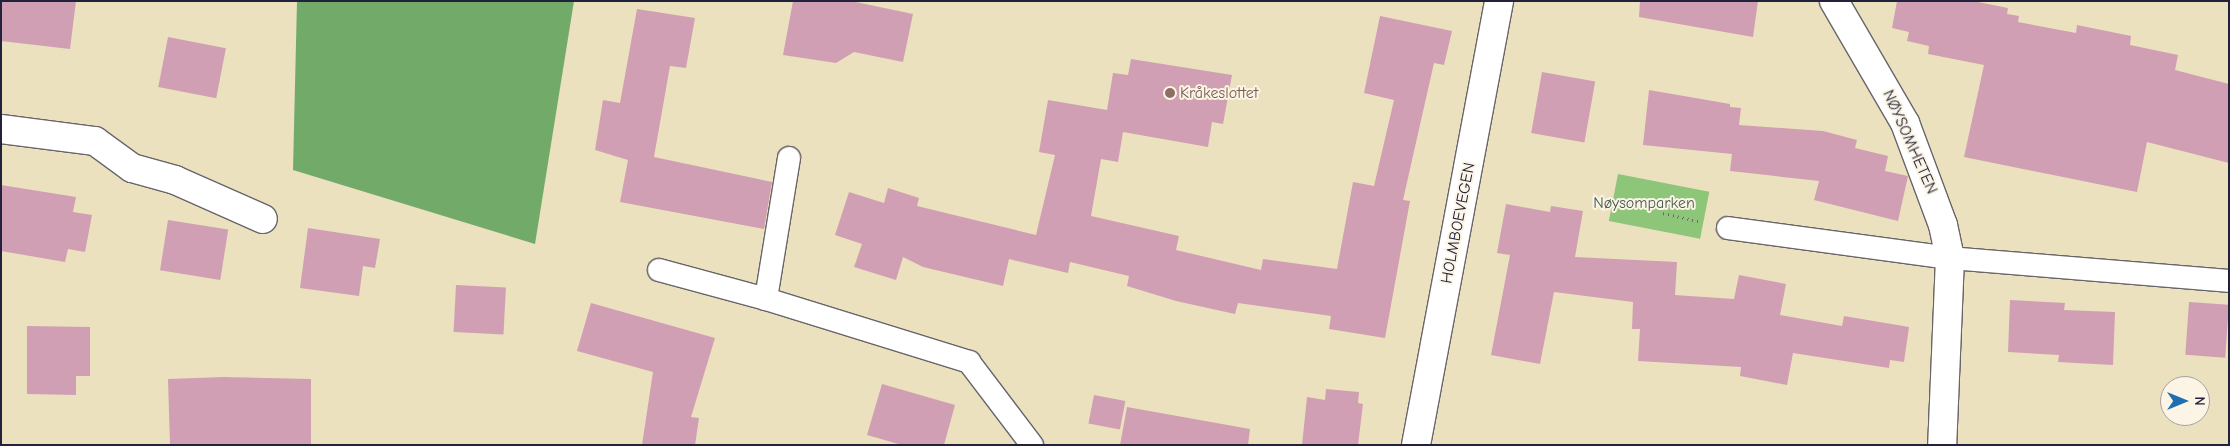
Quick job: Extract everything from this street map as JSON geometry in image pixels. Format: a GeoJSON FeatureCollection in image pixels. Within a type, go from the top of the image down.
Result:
{"type":"FeatureCollection","features":[{"type":"Feature","properties":{"kind":"street","name":"HOLMBOEVEGEN"},"geometry":{"type":"LineString","coordinates":[[1416,445],[1499,1]]}},
{"type":"Feature","properties":{"kind":"street","name":"NØYSOMHETEN"},"geometry":{"type":"LineString","coordinates":[[1834,1],[1905,123],[1932,185],[1950,258],[1942,445]]}},
{"type":"Feature","properties":{"kind":"street"},"geometry":{"type":"LineString","coordinates":[[1,129],[96,141],[132,168],[175,180],[264,219]]}},
{"type":"Feature","properties":{"kind":"lane"},"geometry":{"type":"LineString","coordinates":[[766,299],[789,158]]}},
{"type":"Feature","properties":{"kind":"lane"},"geometry":{"type":"LineString","coordinates":[[1728,228],[1950,258],[2229,281]]}},
{"type":"Feature","properties":{"kind":"lane"},"geometry":{"type":"LineString","coordinates":[[659,270],[766,299],[969,362],[1032,445]]}},
{"type":"Feature","properties":{"kind":"green space"},"geometry":{"type":"Polygon","coordinates":[[[297,1],[574,1],[535,244],[293,170],[297,1]]]}},
{"type":"Feature","properties":{"kind":"green space","name":"Nøysomparken"},"geometry":{"type":"Polygon","coordinates":[[[1618,174],[1709,192],[1700,239],[1609,221],[1618,174]]]}},
{"type":"Feature","properties":{"kind":"building"},"geometry":{"type":"Polygon","coordinates":[[[1,1],[76,1],[70,49],[1,41],[1,1]]]}},
{"type":"Feature","properties":{"kind":"building"},"geometry":{"type":"Polygon","coordinates":[[[793,1],[851,1],[913,14],[903,62],[854,52],[836,63],[783,55],[793,1]]]}},
{"type":"Feature","properties":{"kind":"building"},"geometry":{"type":"Polygon","coordinates":[[[1640,1],[1758,1],[1753,37],[1639,17],[1640,1]]]}},
{"type":"Feature","properties":{"kind":"building"},"geometry":{"type":"Polygon","coordinates":[[[1897,1],[1973,1],[2008,8],[2007,14],[2019,16],[2018,22],[2076,33],[2077,25],[2131,36],[2130,45],[2178,55],[2175,70],[2229,84],[2229,163],[2147,142],[2137,192],[1964,157],[1984,65],[1928,54],[1929,46],[1907,41],[1909,32],[1892,28],[1897,1]]]}},
{"type":"Feature","properties":{"kind":"building"},"geometry":{"type":"Polygon","coordinates":[[[637,9],[695,18],[686,68],[670,66],[654,157],[772,182],[764,229],[620,202],[628,160],[595,150],[603,100],[620,103],[637,9]]]}},
{"type":"Feature","properties":{"kind":"building"},"geometry":{"type":"Polygon","coordinates":[[[1380,16],[1452,31],[1444,65],[1434,63],[1403,200],[1410,201],[1385,338],[1329,329],[1331,316],[1238,303],[1235,314],[1176,301],[1127,286],[1129,276],[1070,262],[1068,273],[1009,259],[1003,286],[923,267],[903,257],[896,280],[854,267],[862,244],[835,235],[849,192],[884,203],[888,188],[919,198],[917,206],[1036,235],[1055,155],[1039,152],[1048,100],[1107,110],[1113,73],[1128,75],[1131,59],[1232,75],[1223,124],[1212,122],[1208,147],[1123,132],[1118,162],[1101,159],[1091,216],[1179,236],[1176,250],[1261,270],[1263,259],[1337,269],[1353,182],[1374,186],[1394,100],[1364,93],[1380,16]]]}},
{"type":"Feature","properties":{"kind":"building"},"geometry":{"type":"Polygon","coordinates":[[[168,37],[226,48],[216,98],[158,87],[168,37]]]}},
{"type":"Feature","properties":{"kind":"building"},"geometry":{"type":"Polygon","coordinates":[[[1542,72],[1595,81],[1584,142],[1531,133],[1542,72]]]}},
{"type":"Feature","properties":{"kind":"building"},"geometry":{"type":"Polygon","coordinates":[[[1649,90],[1730,104],[1730,107],[1741,108],[1739,125],[1823,131],[1857,140],[1855,148],[1888,156],[1885,171],[1908,176],[1898,221],[1814,200],[1819,181],[1730,171],[1732,154],[1643,145],[1649,90]]]}},
{"type":"Feature","properties":{"kind":"building"},"geometry":{"type":"Polygon","coordinates":[[[1,185],[76,197],[73,212],[92,215],[85,252],[68,249],[65,262],[1,251],[1,185]]]}},
{"type":"Feature","properties":{"kind":"building"},"geometry":{"type":"Polygon","coordinates":[[[1506,204],[1550,212],[1551,206],[1583,211],[1575,257],[1677,262],[1675,295],[1734,299],[1739,275],[1786,284],[1780,315],[1842,326],[1844,316],[1909,327],[1904,362],[1890,360],[1889,368],[1793,353],[1787,385],[1740,376],[1741,367],[1638,361],[1640,329],[1632,329],[1633,302],[1554,292],[1540,364],[1491,355],[1510,255],[1497,253],[1506,204]]]}},
{"type":"Feature","properties":{"kind":"building"},"geometry":{"type":"Polygon","coordinates":[[[168,220],[228,230],[220,280],[160,270],[168,220]]]}},
{"type":"Feature","properties":{"kind":"building"},"geometry":{"type":"Polygon","coordinates":[[[308,228],[380,239],[375,268],[363,266],[359,296],[300,288],[308,228]]]}},
{"type":"Feature","properties":{"kind":"building"},"geometry":{"type":"Polygon","coordinates":[[[456,285],[506,288],[503,335],[454,332],[456,285]]]}},
{"type":"Feature","properties":{"kind":"building"},"geometry":{"type":"Polygon","coordinates":[[[2010,300],[2065,303],[2064,310],[2115,312],[2113,365],[2058,362],[2059,355],[2008,352],[2010,300]]]}},
{"type":"Feature","properties":{"kind":"building"},"geometry":{"type":"Polygon","coordinates":[[[2189,302],[2229,305],[2225,358],[2185,355],[2189,302]]]}},
{"type":"Feature","properties":{"kind":"building"},"geometry":{"type":"Polygon","coordinates":[[[591,303],[715,338],[691,417],[699,418],[695,445],[642,445],[653,372],[577,351],[591,303]]]}},
{"type":"Feature","properties":{"kind":"building"},"geometry":{"type":"Polygon","coordinates":[[[27,326],[90,327],[90,376],[76,376],[76,395],[27,394],[27,326]]]}},
{"type":"Feature","properties":{"kind":"building"},"geometry":{"type":"Polygon","coordinates":[[[224,377],[311,379],[311,445],[170,445],[168,379],[224,377]]]}},
{"type":"Feature","properties":{"kind":"building"},"geometry":{"type":"Polygon","coordinates":[[[882,384],[955,405],[944,445],[902,445],[867,435],[882,384]]]}},
{"type":"Feature","properties":{"kind":"building"},"geometry":{"type":"Polygon","coordinates":[[[1326,389],[1359,392],[1358,403],[1363,404],[1358,445],[1302,445],[1307,397],[1325,400],[1326,389]]]}},
{"type":"Feature","properties":{"kind":"building"},"geometry":{"type":"Polygon","coordinates":[[[1094,395],[1125,401],[1120,430],[1088,423],[1094,395]]]}},
{"type":"Feature","properties":{"kind":"building"},"geometry":{"type":"Polygon","coordinates":[[[1127,407],[1250,429],[1248,445],[1120,445],[1127,407]]]}},
{"type":"Feature","properties":{"kind":"place","name":"Kråkeslottet"},"geometry":{"type":"Point","coordinates":[1170,93]}}]}
